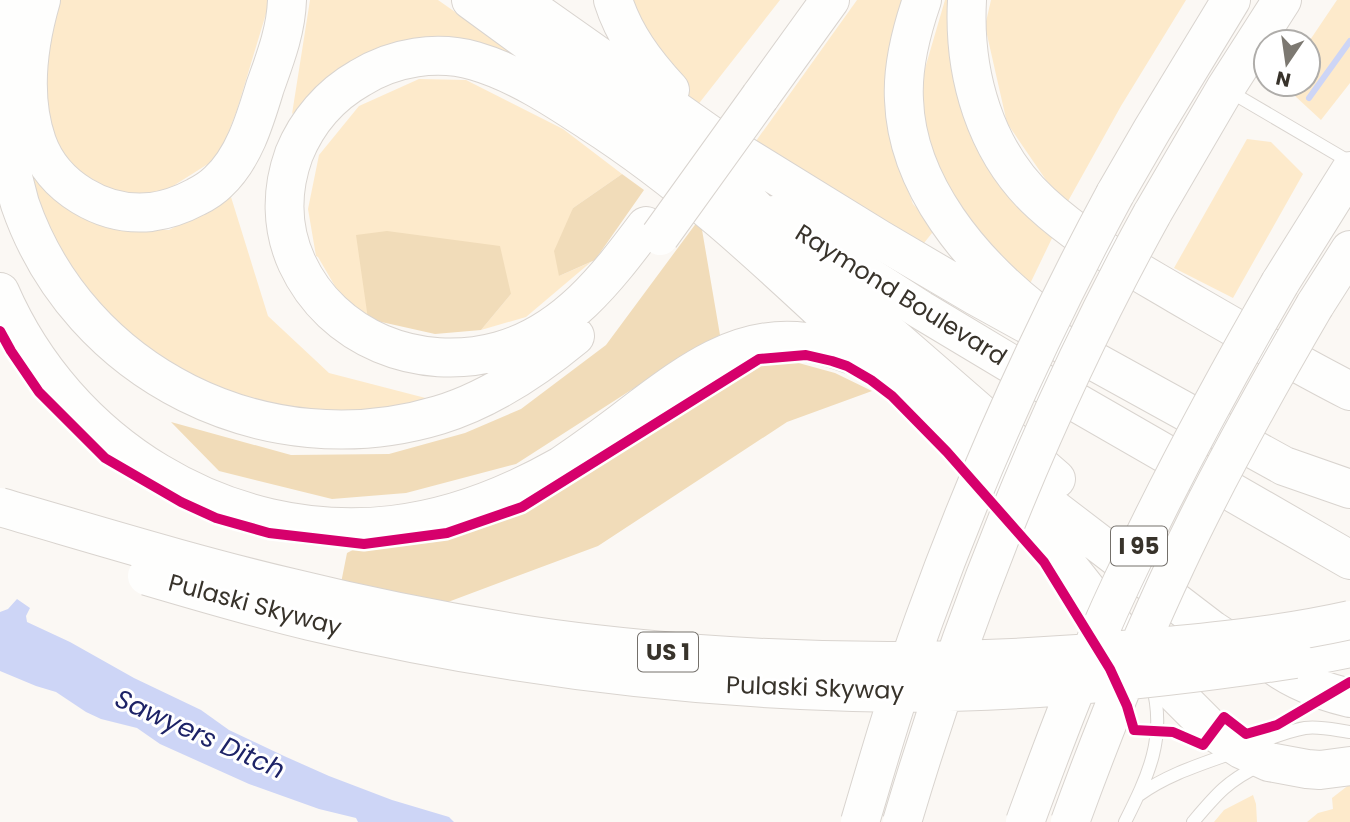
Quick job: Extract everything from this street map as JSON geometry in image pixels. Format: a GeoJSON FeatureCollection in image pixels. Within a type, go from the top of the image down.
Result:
{"type":"FeatureCollection","features":[{"type":"Feature","properties":{"kind":"main road"},"geometry":{"type":"LineString","coordinates":[[11,0],[2,60],[1,102],[9,164],[19,203],[47,261],[71,297],[97,328],[144,368],[179,390],[259,420],[349,430],[373,429],[441,415],[484,398],[540,362],[604,309],[633,273],[653,231],[752,92],[808,0]]}},
{"type":"Feature","properties":{"kind":"main road"},"geometry":{"type":"LineString","coordinates":[[41,0],[31,43],[28,73],[30,111],[38,144],[53,172],[67,186],[98,204],[133,212],[170,208],[219,182],[247,139],[281,40]]}},
{"type":"Feature","properties":{"kind":"main road"},"geometry":{"type":"LineString","coordinates":[[287,0],[276,104],[260,189],[264,238],[282,287],[323,338],[359,362],[397,376],[457,381],[510,373],[540,362]]}},
{"type":"Feature","properties":{"kind":"main road","name":"Raymond Boulevard"},"geometry":{"type":"LineString","coordinates":[[471,0],[744,197],[880,285],[1128,433],[1350,560]]}},
{"type":"Feature","properties":{"kind":"main road","name":"Raymond Boulevard"},"geometry":{"type":"LineString","coordinates":[[519,0],[712,136],[878,239],[1350,502]]}},
{"type":"Feature","properties":{"kind":"main road"},"geometry":{"type":"LineString","coordinates":[[612,0],[624,29],[642,58],[712,136]]}},
{"type":"Feature","properties":{"kind":"main road"},"geometry":{"type":"LineString","coordinates":[[752,92],[830,0]]}},
{"type":"Feature","properties":{"kind":"main road"},"geometry":{"type":"LineString","coordinates":[[922,0],[906,64],[904,100],[914,155],[931,195],[968,246],[1004,284],[1107,368]]}},
{"type":"Feature","properties":{"kind":"main road"},"geometry":{"type":"LineString","coordinates":[[967,0],[968,54],[981,107],[1004,158],[1041,204],[1073,230],[1111,255],[1261,344],[1350,391]]}},
{"type":"Feature","properties":{"kind":"main road"},"geometry":{"type":"LineString","coordinates":[[860,822],[924,620],[965,511],[1007,413],[1055,310],[1115,194],[1231,0]]}},
{"type":"Feature","properties":{"kind":"main road"},"geometry":{"type":"LineString","coordinates":[[902,822],[964,633],[1046,425],[1084,344],[1152,214],[1282,0]]}},
{"type":"Feature","properties":{"kind":"main road"},"geometry":{"type":"LineString","coordinates":[[653,231],[592,293],[551,326],[517,345],[499,351],[441,357],[386,346],[352,329],[326,307],[307,282],[294,255],[286,230],[285,205],[290,168],[299,144],[313,120],[340,91],[371,71],[406,60],[442,56],[475,61],[520,79],[598,126],[705,206],[750,244],[950,429],[1212,630],[1260,661],[1350,668]]}},
{"type":"Feature","properties":{"kind":"main road","name":"I 95"},"geometry":{"type":"LineString","coordinates":[[1025,822],[1081,675],[1121,583],[1189,446],[1280,283],[1350,171]]}},
{"type":"Feature","properties":{"kind":"main road"},"geometry":{"type":"LineString","coordinates":[[744,197],[817,271],[975,410],[1196,597],[1264,659],[1287,665],[1308,685],[1350,698]]}},
{"type":"Feature","properties":{"kind":"main road","name":"I 95"},"geometry":{"type":"LineString","coordinates":[[1070,822],[1115,703],[1177,562],[1240,438],[1315,305],[1350,250]]}},
{"type":"Feature","properties":{"kind":"main road"},"geometry":{"type":"LineString","coordinates":[[0,292],[32,353],[63,394],[96,426],[132,455],[175,483],[223,504],[268,517],[317,525],[366,527],[418,521],[457,512],[494,499],[561,466],[702,365],[748,346],[780,341],[812,343],[843,351],[883,368]]}},
{"type":"Feature","properties":{"kind":"main road"},"geometry":{"type":"LineString","coordinates":[[950,429],[1050,543],[1143,661],[1202,721],[1255,756],[1307,769],[1350,766]]}},
{"type":"Feature","properties":{"kind":"main road"},"geometry":{"type":"LineString","coordinates":[[1284,466],[1350,489]]}},
{"type":"Feature","properties":{"kind":"main road","name":"Pulaski Skyway"},"geometry":{"type":"LineString","coordinates":[[0,507],[291,588],[517,634],[636,649],[753,658],[987,660],[1217,641],[1350,620]]}},
{"type":"Feature","properties":{"kind":"main road","name":"Pulaski Skyway"},"geometry":{"type":"LineString","coordinates":[[0,534],[308,621],[465,653],[620,676],[778,689],[855,692],[1008,689],[1173,677],[1287,665],[1350,648]]}},
{"type":"Feature","properties":{"kind":"lane"},"geometry":{"type":"LineString","coordinates":[[1226,89],[1350,162]]}},
{"type":"Feature","properties":{"kind":"lane"},"geometry":{"type":"LineString","coordinates":[[1125,822],[1153,758],[1158,730],[1155,696],[1143,661]]}},
{"type":"Feature","properties":{"kind":"lane"},"geometry":{"type":"LineString","coordinates":[[1194,822],[1228,783],[1245,772],[1255,756],[1286,733],[1306,728],[1350,732]]}},
{"type":"Feature","properties":{"kind":"lane"},"geometry":{"type":"LineString","coordinates":[[1139,795],[1160,781],[1255,756]]}},
{"type":"Feature","properties":{"kind":"shaded area"},"geometry":{"type":"Polygon","coordinates":[[[58,0],[267,0],[268,7],[237,110],[219,157],[162,193],[117,193],[73,168],[47,130],[38,88],[58,0]]]}},
{"type":"Feature","properties":{"kind":"shaded area"},"geometry":{"type":"Polygon","coordinates":[[[310,0],[438,0],[539,71],[355,67],[292,114],[310,0]]]}},
{"type":"Feature","properties":{"kind":"shaded area"},"geometry":{"type":"Polygon","coordinates":[[[628,0],[780,0],[693,111],[628,0]]]}},
{"type":"Feature","properties":{"kind":"shaded area"},"geometry":{"type":"Polygon","coordinates":[[[857,0],[909,0],[898,164],[913,204],[936,228],[924,243],[751,148],[857,0]]]}},
{"type":"Feature","properties":{"kind":"shaded area"},"geometry":{"type":"Polygon","coordinates":[[[945,0],[948,0],[1055,232],[1028,288],[985,247],[948,191],[923,138],[921,82],[945,0]]]}},
{"type":"Feature","properties":{"kind":"shaded area"},"geometry":{"type":"Polygon","coordinates":[[[991,0],[1186,0],[1121,106],[1067,203],[1046,180],[1007,123],[985,26],[991,0]]]}},
{"type":"Feature","properties":{"kind":"shaded area"},"geometry":{"type":"Polygon","coordinates":[[[1337,0],[1350,0],[1350,83],[1321,120],[1297,98],[1322,98],[1322,28],[1318,28],[1337,0]]]}},
{"type":"Feature","properties":{"kind":"shaded area"},"geometry":{"type":"Polygon","coordinates":[[[419,79],[466,80],[563,129],[622,174],[573,208],[559,276],[591,262],[526,317],[481,330],[511,294],[368,319],[339,293],[316,256],[308,209],[319,155],[359,106],[419,79]]]}},
{"type":"Feature","properties":{"kind":"shaded area"},"geometry":{"type":"Polygon","coordinates":[[[1247,139],[1271,142],[1303,174],[1233,298],[1174,268],[1247,139]]]}},
{"type":"Feature","properties":{"kind":"shaded area"},"geometry":{"type":"Polygon","coordinates":[[[29,172],[57,201],[114,226],[169,230],[231,197],[268,316],[329,373],[441,402],[358,416],[280,416],[192,383],[97,315],[40,227],[29,172]]]}},
{"type":"Feature","properties":{"kind":"shaded area"},"geometry":{"type":"Polygon","coordinates":[[[622,174],[644,190],[595,260],[559,276],[554,251],[573,208],[622,174]]]}},
{"type":"Feature","properties":{"kind":"shaded area"},"geometry":{"type":"Polygon","coordinates":[[[700,218],[720,335],[516,464],[406,493],[332,499],[219,471],[171,422],[291,455],[389,454],[465,433],[521,409],[606,345],[700,218]]]}},
{"type":"Feature","properties":{"kind":"shaded area"},"geometry":{"type":"Polygon","coordinates":[[[387,231],[500,246],[511,294],[481,330],[435,334],[368,319],[356,235],[387,231]]]}},
{"type":"Feature","properties":{"kind":"shaded area"},"geometry":{"type":"Polygon","coordinates":[[[759,359],[795,362],[835,373],[872,391],[787,422],[598,546],[448,602],[341,583],[347,553],[364,544],[522,507],[759,359]]]}},
{"type":"Feature","properties":{"kind":"shaded area"},"geometry":{"type":"Polygon","coordinates":[[[1350,784],[1350,822],[1307,822],[1318,813],[1333,809],[1332,798],[1350,784]]]}},
{"type":"Feature","properties":{"kind":"shaded area"},"geometry":{"type":"Polygon","coordinates":[[[1253,795],[1257,822],[1214,822],[1224,810],[1253,795]]]}},
{"type":"Feature","properties":{"kind":"water","name":"Sawyers Ditch"},"geometry":{"type":"Polygon","coordinates":[[[17,599],[30,608],[26,616],[27,622],[201,710],[229,730],[329,776],[392,800],[449,817],[454,822],[358,822],[356,818],[319,809],[249,784],[160,744],[137,728],[101,719],[56,692],[0,671],[0,612],[8,609],[17,599]]]}},
{"type":"Feature","properties":{"kind":"waterway"},"geometry":{"type":"LineString","coordinates":[[1322,80],[1350,41]]}},
{"type":"Feature","properties":{"kind":"cycle path"},"geometry":{"type":"LineString","coordinates":[[0,331],[39,392],[105,458],[181,502],[216,518],[269,533],[364,544],[447,533],[522,507],[759,359],[806,355],[832,361],[847,366],[892,396],[947,452],[1044,562],[1110,669],[1127,706],[1134,730],[1173,732],[1203,745],[1224,717],[1246,734],[1277,725],[1350,682]]}}]}
